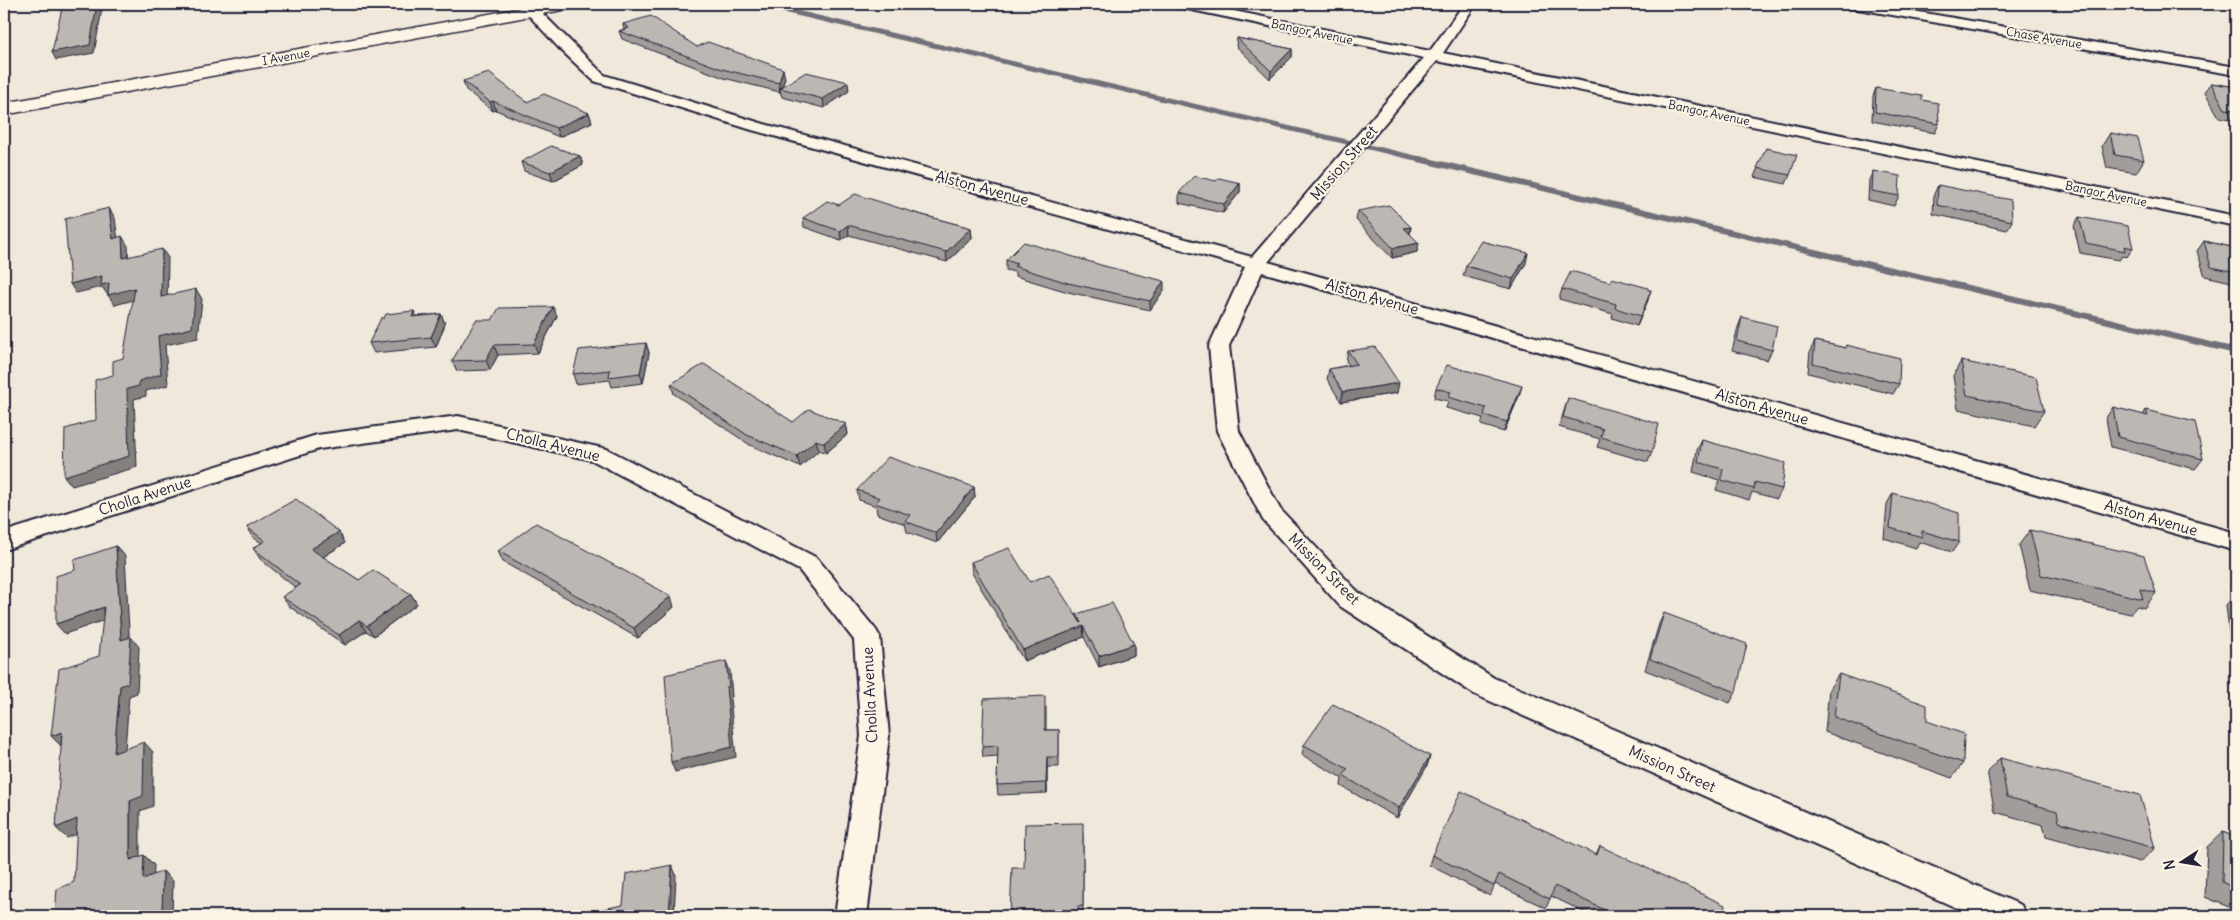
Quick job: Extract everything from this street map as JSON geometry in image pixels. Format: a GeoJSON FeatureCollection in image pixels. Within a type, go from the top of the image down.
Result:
{"type":"FeatureCollection","features":[{"type":"Feature","properties":{"kind":"main road","name":"I Avenue"},"geometry":{"type":"LineString","coordinates":[[4,109],[568,4]]}},
{"type":"Feature","properties":{"kind":"street","name":"Bangor Avenue"},"geometry":{"type":"LineString","coordinates":[[1182,4],[2236,221]]}},
{"type":"Feature","properties":{"kind":"street","name":"Mission Street"},"geometry":{"type":"LineString","coordinates":[[1470,4],[1433,57],[1256,264],[1219,346],[1228,431],[1271,514],[1349,599],[1484,686],[2010,916]]}},
{"type":"Feature","properties":{"kind":"street","name":"Chase Avenue"},"geometry":{"type":"LineString","coordinates":[[1852,4],[2236,71]]}},
{"type":"Feature","properties":{"kind":"street","name":"Alston Avenue"},"geometry":{"type":"LineString","coordinates":[[532,10],[562,44],[599,78],[768,129],[1256,264],[2236,542]]}},
{"type":"Feature","properties":{"kind":"street","name":"Cholla Avenue"},"geometry":{"type":"LineString","coordinates":[[4,541],[317,442],[458,423],[599,454],[808,564],[867,637],[875,736],[851,916]]}},
{"type":"Feature","properties":{"kind":"building"},"geometry":{"type":"Polygon","coordinates":[[[63,4],[97,4],[90,45],[52,52],[63,4]]]}},
{"type":"Feature","properties":{"kind":"building"},"geometry":{"type":"Polygon","coordinates":[[[651,16],[697,47],[708,42],[783,69],[779,83],[722,69],[619,31],[629,28],[623,24],[651,16]]]}},
{"type":"Feature","properties":{"kind":"building"},"geometry":{"type":"Polygon","coordinates":[[[1237,38],[1292,49],[1271,71],[1237,38]]]}},
{"type":"Feature","properties":{"kind":"building"},"geometry":{"type":"Polygon","coordinates":[[[806,72],[848,82],[823,99],[780,88],[806,72]]]}},
{"type":"Feature","properties":{"kind":"building"},"geometry":{"type":"Polygon","coordinates":[[[489,73],[527,102],[544,94],[589,113],[556,128],[493,101],[490,102],[463,81],[489,73]]]}},
{"type":"Feature","properties":{"kind":"building"},"geometry":{"type":"Polygon","coordinates":[[[2211,83],[2236,87],[2236,110],[2225,109],[2211,83]]]}},
{"type":"Feature","properties":{"kind":"building"},"geometry":{"type":"Polygon","coordinates":[[[1876,88],[1922,96],[1922,100],[1938,103],[1939,124],[1875,112],[1876,88]]]}},
{"type":"Feature","properties":{"kind":"building"},"geometry":{"type":"Polygon","coordinates":[[[2110,133],[2138,138],[2144,160],[2115,155],[2110,133]]]}},
{"type":"Feature","properties":{"kind":"building"},"geometry":{"type":"Polygon","coordinates":[[[551,146],[580,156],[550,172],[521,162],[551,146]]]}},
{"type":"Feature","properties":{"kind":"building"},"geometry":{"type":"Polygon","coordinates":[[[1766,148],[1797,155],[1790,175],[1757,168],[1766,148]]]}},
{"type":"Feature","properties":{"kind":"building"},"geometry":{"type":"Polygon","coordinates":[[[1873,171],[1900,176],[1899,196],[1872,191],[1873,171]]]}},
{"type":"Feature","properties":{"kind":"building"},"geometry":{"type":"Polygon","coordinates":[[[1194,176],[1216,181],[1219,178],[1240,183],[1224,204],[1179,193],[1194,176]]]}},
{"type":"Feature","properties":{"kind":"building"},"geometry":{"type":"Polygon","coordinates":[[[1938,185],[2011,200],[2012,221],[1937,205],[1938,185]]]}},
{"type":"Feature","properties":{"kind":"building"},"geometry":{"type":"Polygon","coordinates":[[[855,194],[971,228],[946,252],[848,225],[840,231],[803,218],[827,201],[839,205],[855,194]]]}},
{"type":"Feature","properties":{"kind":"building"},"geometry":{"type":"Polygon","coordinates":[[[1389,205],[1411,227],[1404,228],[1419,243],[1393,248],[1358,211],[1389,205]]]}},
{"type":"Feature","properties":{"kind":"building"},"geometry":{"type":"Polygon","coordinates":[[[109,208],[113,239],[122,236],[123,258],[162,249],[161,297],[196,289],[192,328],[158,336],[161,374],[139,381],[139,386],[127,389],[129,456],[64,476],[65,429],[96,420],[95,380],[113,375],[113,361],[123,358],[135,288],[108,295],[109,283],[101,285],[102,276],[70,284],[65,219],[109,208]]]}},
{"type":"Feature","properties":{"kind":"building"},"geometry":{"type":"Polygon","coordinates":[[[2079,217],[2128,226],[2133,248],[2124,246],[2125,251],[2086,243],[2079,217]]]}},
{"type":"Feature","properties":{"kind":"building"},"geometry":{"type":"Polygon","coordinates":[[[1481,241],[1528,253],[1513,279],[1466,266],[1481,241]]]}},
{"type":"Feature","properties":{"kind":"building"},"geometry":{"type":"Polygon","coordinates":[[[2204,241],[2236,248],[2236,272],[2211,267],[2204,241]]]}},
{"type":"Feature","properties":{"kind":"building"},"geometry":{"type":"Polygon","coordinates":[[[1024,242],[1104,266],[1164,281],[1150,301],[1068,283],[1014,266],[1017,264],[1006,260],[1024,242]]]}},
{"type":"Feature","properties":{"kind":"building"},"geometry":{"type":"Polygon","coordinates":[[[1571,271],[1610,282],[1612,278],[1648,288],[1648,290],[1651,290],[1641,316],[1615,308],[1616,304],[1562,289],[1571,271]]]}},
{"type":"Feature","properties":{"kind":"building"},"geometry":{"type":"Polygon","coordinates":[[[553,307],[534,344],[494,345],[486,360],[452,361],[476,320],[492,320],[499,308],[553,307]]]}},
{"type":"Feature","properties":{"kind":"building"},"geometry":{"type":"Polygon","coordinates":[[[414,311],[412,317],[441,314],[431,337],[369,343],[381,318],[384,318],[386,314],[414,311]]]}},
{"type":"Feature","properties":{"kind":"building"},"geometry":{"type":"Polygon","coordinates":[[[1742,317],[1777,326],[1772,350],[1737,341],[1742,317]]]}},
{"type":"Feature","properties":{"kind":"building"},"geometry":{"type":"Polygon","coordinates":[[[1815,341],[1846,348],[1846,345],[1900,358],[1899,384],[1813,363],[1815,341]]]}},
{"type":"Feature","properties":{"kind":"building"},"geometry":{"type":"Polygon","coordinates":[[[646,343],[640,373],[609,377],[610,370],[573,374],[579,350],[646,343]]]}},
{"type":"Feature","properties":{"kind":"building"},"geometry":{"type":"Polygon","coordinates":[[[1375,347],[1399,383],[1343,392],[1329,369],[1357,364],[1348,351],[1375,347]]]}},
{"type":"Feature","properties":{"kind":"building"},"geometry":{"type":"Polygon","coordinates":[[[1961,361],[2036,377],[2044,411],[1967,395],[1961,361]]]}},
{"type":"Feature","properties":{"kind":"building"},"geometry":{"type":"Polygon","coordinates":[[[704,364],[793,422],[809,409],[846,424],[824,443],[816,440],[797,456],[747,435],[671,384],[704,364]]]}},
{"type":"Feature","properties":{"kind":"building"},"geometry":{"type":"Polygon","coordinates":[[[1447,365],[1522,386],[1507,422],[1484,415],[1486,408],[1448,397],[1451,392],[1436,388],[1447,365]]]}},
{"type":"Feature","properties":{"kind":"building"},"geometry":{"type":"Polygon","coordinates":[[[1568,398],[1659,424],[1652,452],[1601,437],[1603,429],[1563,417],[1568,398]]]}},
{"type":"Feature","properties":{"kind":"building"},"geometry":{"type":"Polygon","coordinates":[[[2113,407],[2148,416],[2146,410],[2195,422],[2203,459],[2118,437],[2113,407]]]}},
{"type":"Feature","properties":{"kind":"building"},"geometry":{"type":"Polygon","coordinates":[[[1702,440],[1785,463],[1782,489],[1755,482],[1754,489],[1721,480],[1723,469],[1698,462],[1702,440]]]}},
{"type":"Feature","properties":{"kind":"building"},"geometry":{"type":"Polygon","coordinates":[[[888,457],[974,487],[936,533],[905,521],[910,515],[875,503],[880,498],[857,490],[888,457]]]}},
{"type":"Feature","properties":{"kind":"building"},"geometry":{"type":"Polygon","coordinates":[[[1893,493],[1959,513],[1959,542],[1922,531],[1922,537],[1890,528],[1893,493]]]}},
{"type":"Feature","properties":{"kind":"building"},"geometry":{"type":"Polygon","coordinates":[[[296,499],[339,532],[311,549],[359,580],[373,570],[411,594],[367,626],[359,620],[339,635],[282,597],[300,585],[253,548],[265,541],[247,527],[296,499]]]}},
{"type":"Feature","properties":{"kind":"building"},"geometry":{"type":"Polygon","coordinates":[[[536,523],[671,596],[634,628],[498,551],[536,523]]]}},
{"type":"Feature","properties":{"kind":"building"},"geometry":{"type":"Polygon","coordinates":[[[2030,530],[2144,556],[2156,593],[2140,589],[2143,599],[2041,575],[2030,530]]]}},
{"type":"Feature","properties":{"kind":"building"},"geometry":{"type":"Polygon","coordinates":[[[116,546],[121,640],[131,637],[128,683],[120,686],[114,753],[144,742],[143,796],[130,801],[130,860],[144,855],[143,879],[163,871],[162,916],[55,916],[57,889],[74,882],[77,819],[56,828],[62,732],[51,736],[59,669],[99,656],[104,607],[56,624],[56,576],[75,570],[74,560],[116,546]]]}},
{"type":"Feature","properties":{"kind":"building"},"geometry":{"type":"Polygon","coordinates":[[[1009,548],[1030,582],[1049,574],[1081,623],[1077,614],[1112,603],[1134,644],[1099,656],[1083,626],[1023,650],[971,562],[1009,548]]]}},
{"type":"Feature","properties":{"kind":"building"},"geometry":{"type":"Polygon","coordinates":[[[1664,613],[1747,644],[1736,692],[1650,659],[1664,613]]]}},
{"type":"Feature","properties":{"kind":"building"},"geometry":{"type":"Polygon","coordinates":[[[726,661],[729,687],[726,687],[732,747],[671,762],[665,675],[726,661]]]}},
{"type":"Feature","properties":{"kind":"building"},"geometry":{"type":"Polygon","coordinates":[[[1839,674],[1927,705],[1927,721],[1964,734],[1963,763],[1834,717],[1839,674]]]}},
{"type":"Feature","properties":{"kind":"building"},"geometry":{"type":"Polygon","coordinates":[[[1045,696],[1045,730],[1059,730],[1059,757],[1047,757],[1046,783],[997,785],[998,746],[982,747],[984,699],[1045,696]]]}},
{"type":"Feature","properties":{"kind":"building"},"geometry":{"type":"Polygon","coordinates":[[[1333,704],[1430,756],[1399,808],[1343,776],[1348,769],[1304,745],[1333,704]]]}},
{"type":"Feature","properties":{"kind":"building"},"geometry":{"type":"Polygon","coordinates":[[[2000,758],[2140,795],[2155,848],[2059,822],[2057,811],[2007,797],[2000,758]]]}},
{"type":"Feature","properties":{"kind":"building"},"geometry":{"type":"Polygon","coordinates":[[[1461,791],[1597,855],[1600,846],[1725,905],[1722,916],[1617,916],[1555,886],[1550,899],[1499,874],[1494,886],[1432,855],[1461,791]]]}},
{"type":"Feature","properties":{"kind":"building"},"geometry":{"type":"Polygon","coordinates":[[[1083,823],[1083,906],[1078,906],[1078,916],[1010,916],[1012,868],[1024,868],[1025,824],[1083,823]]]}},
{"type":"Feature","properties":{"kind":"building"},"geometry":{"type":"Polygon","coordinates":[[[2223,832],[2236,838],[2236,889],[2222,882],[2223,832]]]}},
{"type":"Feature","properties":{"kind":"building"},"geometry":{"type":"Polygon","coordinates":[[[672,865],[669,916],[602,916],[603,909],[623,905],[626,874],[672,865]]]}},
{"type":"Feature","properties":{"kind":"waterway"},"geometry":{"type":"LineString","coordinates":[[758,4],[1424,160]]}},
{"type":"Feature","properties":{"kind":"waterway"},"geometry":{"type":"LineString","coordinates":[[1419,159],[2236,351]]}}]}
